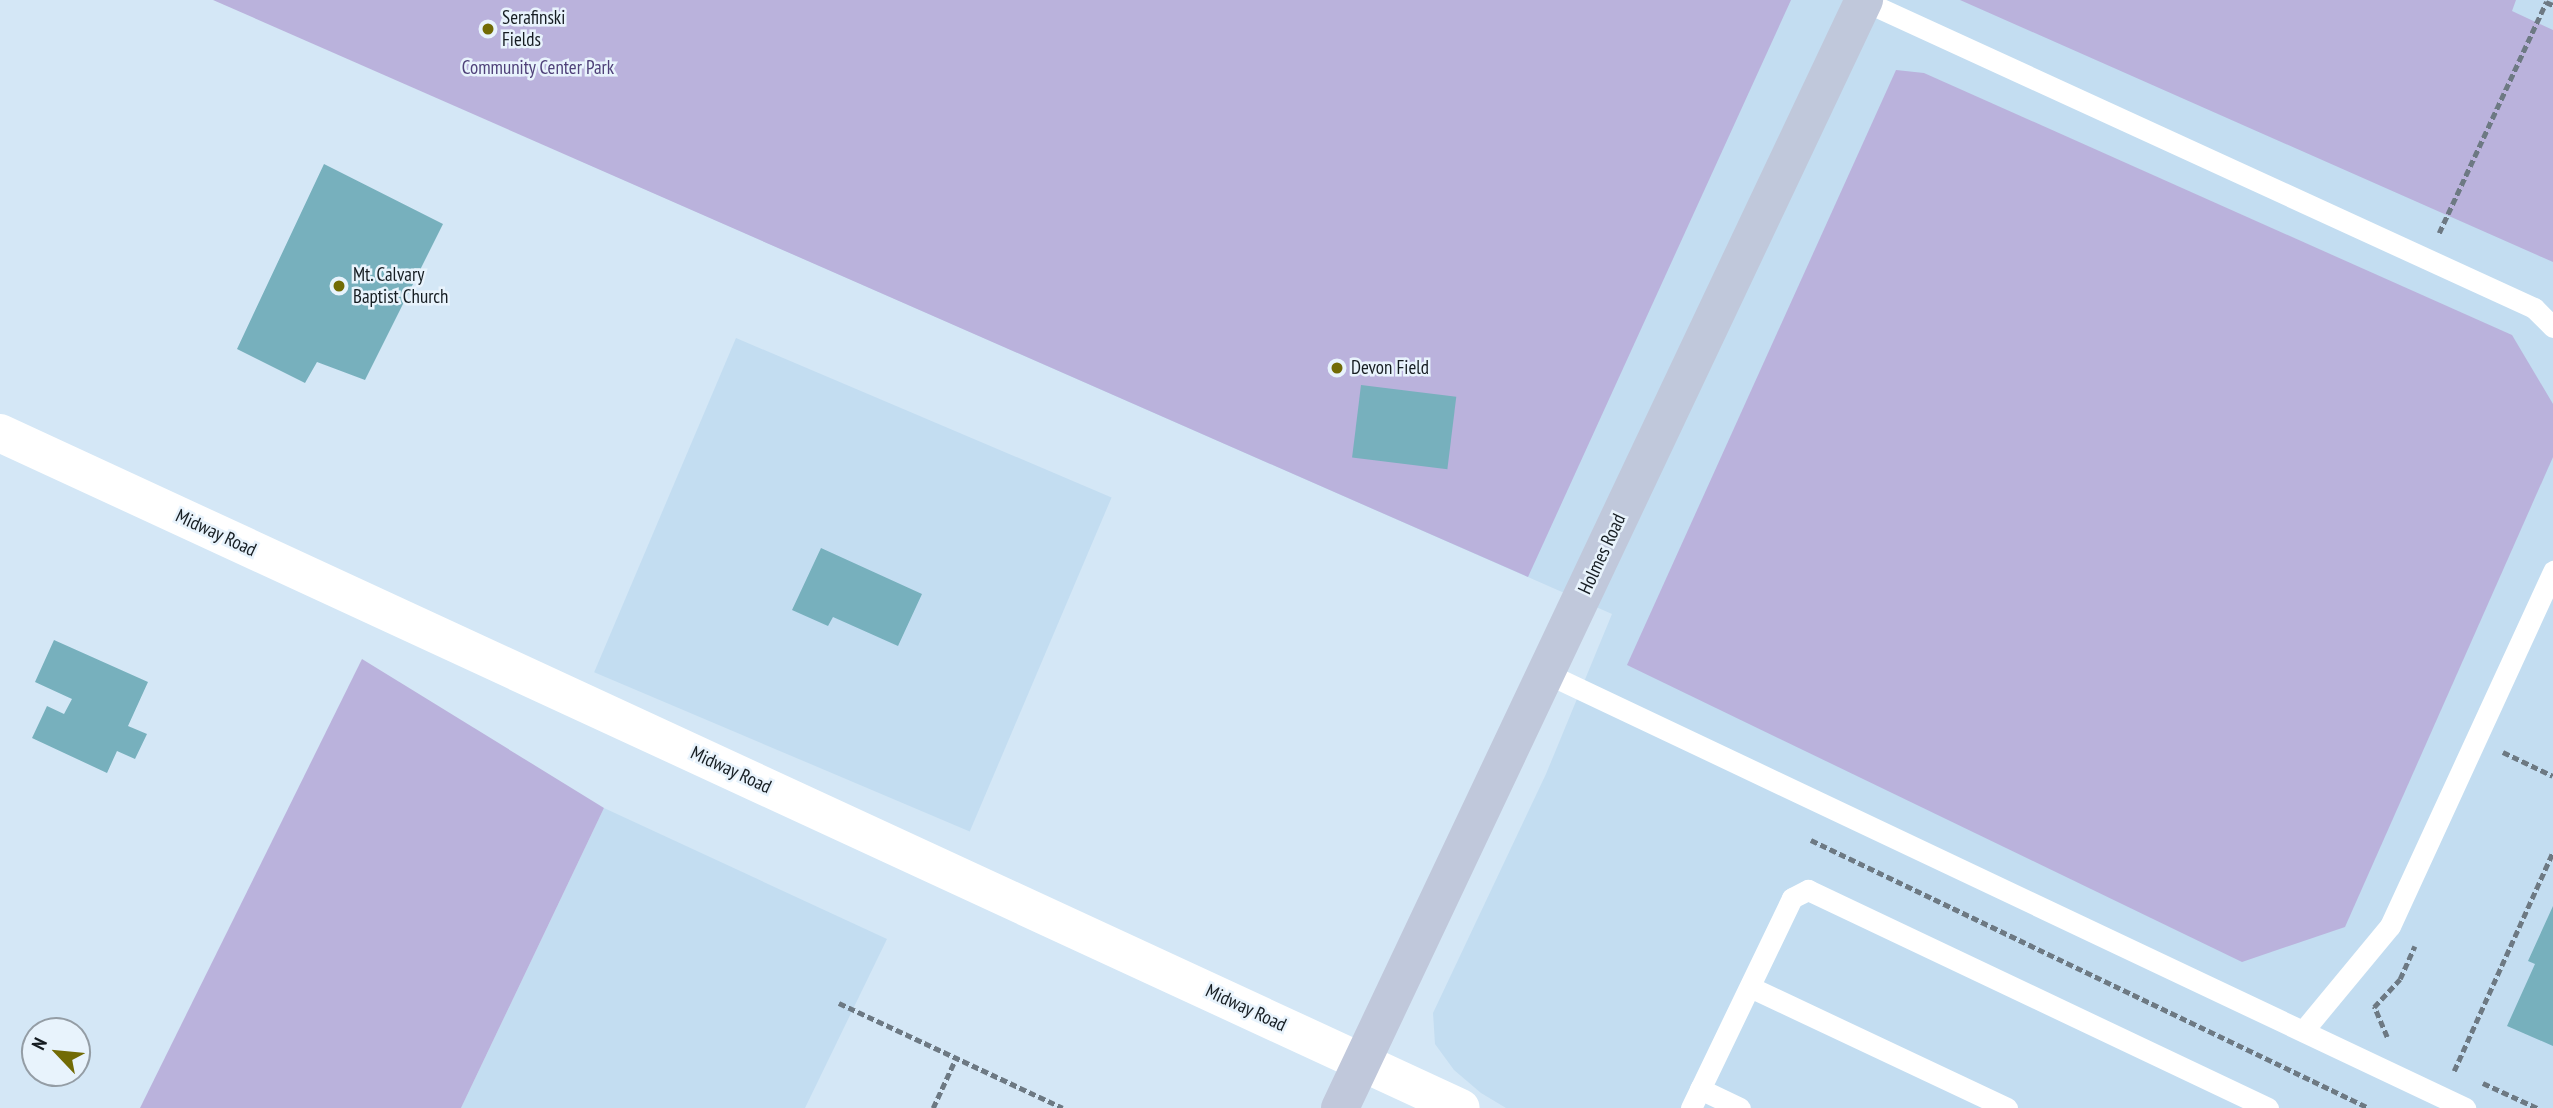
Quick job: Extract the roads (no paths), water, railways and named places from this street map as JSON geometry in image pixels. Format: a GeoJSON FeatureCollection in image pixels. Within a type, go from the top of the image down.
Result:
{"type":"FeatureCollection","features":[{"type":"Feature","properties":{"kind":"main road","name":"Holmes Road"},"geometry":{"type":"LineString","coordinates":[[1340,1108],[1864,0]]}},
{"type":"Feature","properties":{"kind":"street","name":"Midway Road"},"geometry":{"type":"LineString","coordinates":[[0,433],[1461,1108]]}},
{"type":"Feature","properties":{"kind":"lane"},"geometry":{"type":"LineString","coordinates":[[1864,0],[2534,308],[2553,327]]}},
{"type":"Feature","properties":{"kind":"lane"},"geometry":{"type":"LineString","coordinates":[[2303,1031],[2390,926],[2553,571]]}},
{"type":"Feature","properties":{"kind":"lane"},"geometry":{"type":"LineString","coordinates":[[1546,673],[2465,1108]]}},
{"type":"Feature","properties":{"kind":"lane"},"geometry":{"type":"LineString","coordinates":[[1740,1108],[1696,1099],[1792,898],[1808,890],[2268,1108]]}},
{"type":"Feature","properties":{"kind":"lane"},"geometry":{"type":"LineString","coordinates":[[1750,987],[2007,1108]]}},
{"type":"Feature","properties":{"kind":"place","name":"Serafinski Fields"},"geometry":{"type":"Point","coordinates":[488,29]}},
{"type":"Feature","properties":{"kind":"place","name":"Mt. Calvary Baptist Church"},"geometry":{"type":"Point","coordinates":[339,286]}},
{"type":"Feature","properties":{"kind":"place","name":"Devon Field"},"geometry":{"type":"Point","coordinates":[1337,368]}},
{"type":"Feature","properties":{"kind":"park label","name":"Community Center Park"},"geometry":{"type":"Point","coordinates":[538,68]}}]}
